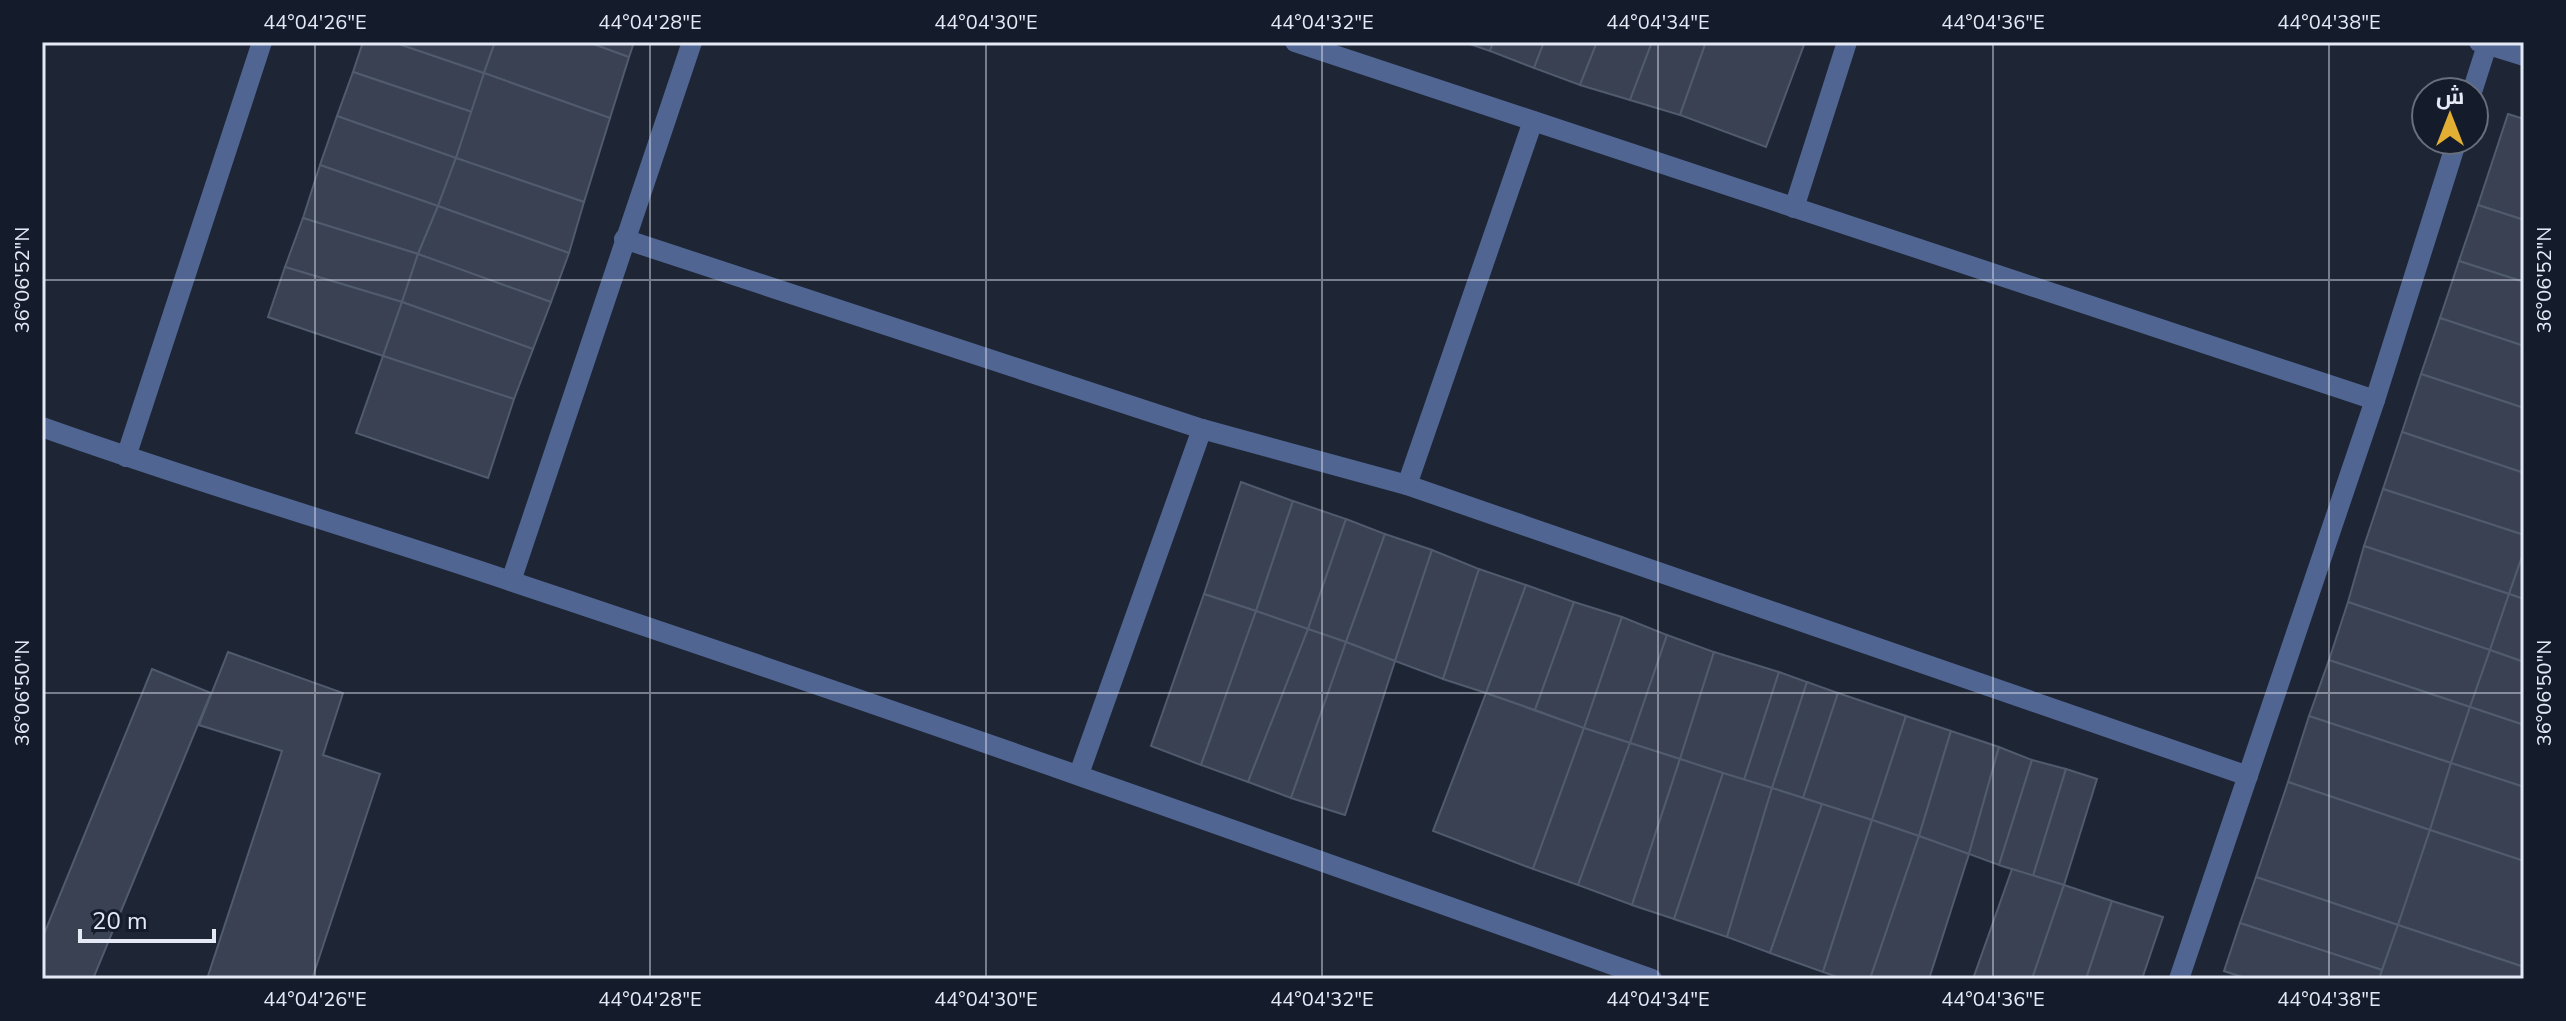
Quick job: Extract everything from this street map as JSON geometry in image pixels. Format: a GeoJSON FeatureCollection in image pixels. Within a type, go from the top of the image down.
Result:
{"type":"FeatureCollection","features":[{"type":"Feature","properties":{"kind":"street"},"geometry":{"type":"LineString","coordinates":[[126,457],[262,42]]}},
{"type":"Feature","properties":{"kind":"street"},"geometry":{"type":"LineString","coordinates":[[511,581],[692,42]]}},
{"type":"Feature","properties":{"kind":"street"},"geometry":{"type":"LineString","coordinates":[[1295,42],[2375,400]]}},
{"type":"Feature","properties":{"kind":"street"},"geometry":{"type":"LineString","coordinates":[[1794,208],[1847,42]]}},
{"type":"Feature","properties":{"kind":"street"},"geometry":{"type":"LineString","coordinates":[[2476,76],[2485,43],[2524,56]]}},
{"type":"Feature","properties":{"kind":"street"},"geometry":{"type":"LineString","coordinates":[[1407,485],[1533,121]]}},
{"type":"Feature","properties":{"kind":"street"},"geometry":{"type":"LineString","coordinates":[[2179,979],[2375,400],[2452,156]]}},
{"type":"Feature","properties":{"kind":"street"},"geometry":{"type":"LineString","coordinates":[[624,239],[1202,429],[1407,485],[2248,776]]}},
{"type":"Feature","properties":{"kind":"street"},"geometry":{"type":"LineString","coordinates":[[42,427],[511,581],[1079,774],[1652,979]]}},
{"type":"Feature","properties":{"kind":"street"},"geometry":{"type":"LineString","coordinates":[[1079,774],[1202,429]]}},
{"type":"Feature","properties":{"kind":"building"},"geometry":{"type":"Polygon","coordinates":[[[363,42],[393,42],[484,73],[472,112],[353,72],[363,42]]]}},
{"type":"Feature","properties":{"kind":"building"},"geometry":{"type":"Polygon","coordinates":[[[393,42],[495,42],[484,73],[393,42]]]}},
{"type":"Feature","properties":{"kind":"building"},"geometry":{"type":"Polygon","coordinates":[[[495,42],[588,42],[629,57],[610,118],[484,73],[495,42]]]}},
{"type":"Feature","properties":{"kind":"building"},"geometry":{"type":"Polygon","coordinates":[[[588,42],[634,42],[629,57],[588,42]]]}},
{"type":"Feature","properties":{"kind":"building"},"geometry":{"type":"Polygon","coordinates":[[[1464,42],[1493,42],[1490,51],[1464,42]]]}},
{"type":"Feature","properties":{"kind":"building"},"geometry":{"type":"Polygon","coordinates":[[[1493,42],[1544,42],[1534,68],[1490,51],[1493,42]]]}},
{"type":"Feature","properties":{"kind":"building"},"geometry":{"type":"Polygon","coordinates":[[[1544,42],[1597,42],[1580,85],[1534,68],[1544,42]]]}},
{"type":"Feature","properties":{"kind":"building"},"geometry":{"type":"Polygon","coordinates":[[[1597,42],[1652,42],[1630,100],[1580,85],[1597,42]]]}},
{"type":"Feature","properties":{"kind":"building"},"geometry":{"type":"Polygon","coordinates":[[[1652,42],[1706,42],[1680,115],[1630,100],[1652,42]]]}},
{"type":"Feature","properties":{"kind":"building"},"geometry":{"type":"Polygon","coordinates":[[[1706,42],[1805,42],[1766,147],[1680,115],[1706,42]]]}},
{"type":"Feature","properties":{"kind":"building"},"geometry":{"type":"Polygon","coordinates":[[[353,72],[472,112],[456,158],[337,116],[353,72]]]}},
{"type":"Feature","properties":{"kind":"building"},"geometry":{"type":"Polygon","coordinates":[[[484,73],[610,118],[584,202],[456,158],[484,73]]]}},
{"type":"Feature","properties":{"kind":"building"},"geometry":{"type":"Polygon","coordinates":[[[2508,114],[2524,119],[2524,220],[2478,205],[2508,114]]]}},
{"type":"Feature","properties":{"kind":"building"},"geometry":{"type":"Polygon","coordinates":[[[337,116],[456,158],[438,206],[320,165],[337,116]]]}},
{"type":"Feature","properties":{"kind":"building"},"geometry":{"type":"Polygon","coordinates":[[[456,158],[584,202],[569,253],[438,206],[456,158]]]}},
{"type":"Feature","properties":{"kind":"building"},"geometry":{"type":"Polygon","coordinates":[[[320,165],[438,206],[418,254],[303,218],[320,165]]]}},
{"type":"Feature","properties":{"kind":"building"},"geometry":{"type":"Polygon","coordinates":[[[2478,205],[2524,220],[2524,282],[2459,261],[2478,205]]]}},
{"type":"Feature","properties":{"kind":"building"},"geometry":{"type":"Polygon","coordinates":[[[438,206],[569,253],[551,302],[418,254],[438,206]]]}},
{"type":"Feature","properties":{"kind":"building"},"geometry":{"type":"Polygon","coordinates":[[[303,218],[418,254],[402,302],[285,267],[303,218]]]}},
{"type":"Feature","properties":{"kind":"building"},"geometry":{"type":"Polygon","coordinates":[[[418,254],[551,302],[533,349],[402,302],[418,254]]]}},
{"type":"Feature","properties":{"kind":"building"},"geometry":{"type":"Polygon","coordinates":[[[2459,261],[2524,282],[2524,346],[2440,318],[2459,261]]]}},
{"type":"Feature","properties":{"kind":"building"},"geometry":{"type":"Polygon","coordinates":[[[285,267],[402,302],[383,356],[268,317],[285,267]]]}},
{"type":"Feature","properties":{"kind":"building"},"geometry":{"type":"Polygon","coordinates":[[[402,302],[533,349],[514,399],[383,356],[402,302]]]}},
{"type":"Feature","properties":{"kind":"building"},"geometry":{"type":"Polygon","coordinates":[[[2440,318],[2524,346],[2524,408],[2421,374],[2440,318]]]}},
{"type":"Feature","properties":{"kind":"building"},"geometry":{"type":"Polygon","coordinates":[[[383,356],[514,399],[488,478],[356,433],[383,356]]]}},
{"type":"Feature","properties":{"kind":"building"},"geometry":{"type":"Polygon","coordinates":[[[2421,374],[2524,408],[2524,473],[2402,432],[2421,374]]]}},
{"type":"Feature","properties":{"kind":"building"},"geometry":{"type":"Polygon","coordinates":[[[2402,432],[2524,473],[2524,535],[2383,489],[2402,432]]]}},
{"type":"Feature","properties":{"kind":"building"},"geometry":{"type":"Polygon","coordinates":[[[1241,482],[1293,501],[1256,611],[1204,594],[1241,482]]]}},
{"type":"Feature","properties":{"kind":"building"},"geometry":{"type":"Polygon","coordinates":[[[2383,489],[2524,535],[2524,551],[2509,594],[2364,546],[2383,489]]]}},
{"type":"Feature","properties":{"kind":"building"},"geometry":{"type":"Polygon","coordinates":[[[1293,501],[1346,519],[1308,629],[1256,611],[1293,501]]]}},
{"type":"Feature","properties":{"kind":"building"},"geometry":{"type":"Polygon","coordinates":[[[1346,519],[1385,534],[1346,642],[1308,629],[1346,519]]]}},
{"type":"Feature","properties":{"kind":"building"},"geometry":{"type":"Polygon","coordinates":[[[1385,534],[1432,550],[1395,661],[1346,642],[1385,534]]]}},
{"type":"Feature","properties":{"kind":"building"},"geometry":{"type":"Polygon","coordinates":[[[2364,546],[2509,594],[2490,650],[2348,602],[2364,546]]]}},
{"type":"Feature","properties":{"kind":"building"},"geometry":{"type":"Polygon","coordinates":[[[1432,550],[1479,569],[1443,679],[1395,661],[1432,550]]]}},
{"type":"Feature","properties":{"kind":"building"},"geometry":{"type":"Polygon","coordinates":[[[2524,551],[2524,599],[2509,594],[2524,551]]]}},
{"type":"Feature","properties":{"kind":"building"},"geometry":{"type":"Polygon","coordinates":[[[1479,569],[1526,585],[1486,693],[1443,679],[1479,569]]]}},
{"type":"Feature","properties":{"kind":"building"},"geometry":{"type":"Polygon","coordinates":[[[1526,585],[1574,602],[1535,710],[1486,693],[1526,585]]]}},
{"type":"Feature","properties":{"kind":"building"},"geometry":{"type":"Polygon","coordinates":[[[1204,594],[1256,611],[1201,765],[1151,746],[1204,594]]]}},
{"type":"Feature","properties":{"kind":"building"},"geometry":{"type":"Polygon","coordinates":[[[2509,594],[2524,599],[2524,662],[2490,650],[2509,594]]]}},
{"type":"Feature","properties":{"kind":"building"},"geometry":{"type":"Polygon","coordinates":[[[1574,602],[1622,617],[1584,728],[1535,710],[1574,602]]]}},
{"type":"Feature","properties":{"kind":"building"},"geometry":{"type":"Polygon","coordinates":[[[2348,602],[2490,650],[2470,707],[2329,660],[2348,602]]]}},
{"type":"Feature","properties":{"kind":"building"},"geometry":{"type":"Polygon","coordinates":[[[1256,611],[1308,629],[1248,782],[1201,765],[1256,611]]]}},
{"type":"Feature","properties":{"kind":"building"},"geometry":{"type":"Polygon","coordinates":[[[1622,617],[1667,635],[1630,743],[1584,728],[1622,617]]]}},
{"type":"Feature","properties":{"kind":"building"},"geometry":{"type":"Polygon","coordinates":[[[1308,629],[1346,642],[1291,798],[1248,782],[1308,629]]]}},
{"type":"Feature","properties":{"kind":"building"},"geometry":{"type":"Polygon","coordinates":[[[1667,635],[1714,652],[1680,759],[1630,743],[1667,635]]]}},
{"type":"Feature","properties":{"kind":"building"},"geometry":{"type":"Polygon","coordinates":[[[1346,642],[1395,661],[1345,815],[1291,798],[1346,642]]]}},
{"type":"Feature","properties":{"kind":"building"},"geometry":{"type":"Polygon","coordinates":[[[2490,650],[2524,662],[2524,725],[2470,707],[2490,650]]]}},
{"type":"Feature","properties":{"kind":"building"},"geometry":{"type":"Polygon","coordinates":[[[228,652],[343,693],[323,755],[380,774],[312,979],[207,979],[282,751],[199,725],[228,652]]]}},
{"type":"Feature","properties":{"kind":"building"},"geometry":{"type":"Polygon","coordinates":[[[1714,652],[1779,672],[1744,780],[1680,759],[1714,652]]]}},
{"type":"Feature","properties":{"kind":"building"},"geometry":{"type":"Polygon","coordinates":[[[2329,660],[2470,707],[2451,763],[2309,716],[2329,660]]]}},
{"type":"Feature","properties":{"kind":"building"},"geometry":{"type":"Polygon","coordinates":[[[152,669],[211,693],[93,979],[42,979],[42,939],[152,669]]]}},
{"type":"Feature","properties":{"kind":"building"},"geometry":{"type":"Polygon","coordinates":[[[1779,672],[1807,682],[1772,788],[1744,780],[1779,672]]]}},
{"type":"Feature","properties":{"kind":"building"},"geometry":{"type":"Polygon","coordinates":[[[1807,682],[1838,693],[1803,798],[1772,788],[1807,682]]]}},
{"type":"Feature","properties":{"kind":"building"},"geometry":{"type":"Polygon","coordinates":[[[1486,693],[1584,728],[1533,869],[1433,831],[1486,693]]]}},
{"type":"Feature","properties":{"kind":"building"},"geometry":{"type":"Polygon","coordinates":[[[1838,693],[1906,716],[1872,820],[1803,798],[1838,693]]]}},
{"type":"Feature","properties":{"kind":"building"},"geometry":{"type":"Polygon","coordinates":[[[2470,707],[2524,725],[2524,787],[2451,763],[2470,707]]]}},
{"type":"Feature","properties":{"kind":"building"},"geometry":{"type":"Polygon","coordinates":[[[1906,716],[1951,731],[1919,836],[1872,820],[1906,716]]]}},
{"type":"Feature","properties":{"kind":"building"},"geometry":{"type":"Polygon","coordinates":[[[2309,716],[2451,763],[2430,830],[2288,782],[2309,716]]]}},
{"type":"Feature","properties":{"kind":"building"},"geometry":{"type":"Polygon","coordinates":[[[1584,728],[1630,743],[1578,885],[1533,869],[1584,728]]]}},
{"type":"Feature","properties":{"kind":"building"},"geometry":{"type":"Polygon","coordinates":[[[1951,731],[1999,747],[1969,854],[1919,836],[1951,731]]]}},
{"type":"Feature","properties":{"kind":"building"},"geometry":{"type":"Polygon","coordinates":[[[1630,743],[1680,759],[1632,905],[1578,885],[1630,743]]]}},
{"type":"Feature","properties":{"kind":"building"},"geometry":{"type":"Polygon","coordinates":[[[1999,747],[2032,760],[1999,865],[1969,854],[1999,747]]]}},
{"type":"Feature","properties":{"kind":"building"},"geometry":{"type":"Polygon","coordinates":[[[1680,759],[1723,773],[1674,919],[1632,905],[1680,759]]]}},
{"type":"Feature","properties":{"kind":"building"},"geometry":{"type":"Polygon","coordinates":[[[2032,760],[2066,769],[2033,876],[1999,865],[2032,760]]]}},
{"type":"Feature","properties":{"kind":"building"},"geometry":{"type":"Polygon","coordinates":[[[2451,763],[2524,787],[2524,861],[2430,830],[2451,763]]]}},
{"type":"Feature","properties":{"kind":"building"},"geometry":{"type":"Polygon","coordinates":[[[2066,769],[2097,779],[2064,885],[2033,876],[2066,769]]]}},
{"type":"Feature","properties":{"kind":"building"},"geometry":{"type":"Polygon","coordinates":[[[1723,773],[1772,788],[1727,937],[1674,919],[1723,773]]]}},
{"type":"Feature","properties":{"kind":"building"},"geometry":{"type":"Polygon","coordinates":[[[2288,782],[2430,830],[2398,925],[2256,877],[2288,782]]]}},
{"type":"Feature","properties":{"kind":"building"},"geometry":{"type":"Polygon","coordinates":[[[1772,788],[1822,804],[1770,953],[1727,937],[1772,788]]]}},
{"type":"Feature","properties":{"kind":"building"},"geometry":{"type":"Polygon","coordinates":[[[1822,804],[1872,820],[1823,972],[1770,953],[1822,804]]]}},
{"type":"Feature","properties":{"kind":"building"},"geometry":{"type":"Polygon","coordinates":[[[1872,820],[1919,836],[1870,979],[1843,979],[1823,972],[1872,820]]]}},
{"type":"Feature","properties":{"kind":"building"},"geometry":{"type":"Polygon","coordinates":[[[2430,830],[2524,861],[2524,967],[2398,925],[2430,830]]]}},
{"type":"Feature","properties":{"kind":"building"},"geometry":{"type":"Polygon","coordinates":[[[1919,836],[1969,854],[1929,979],[1870,979],[1919,836]]]}},
{"type":"Feature","properties":{"kind":"building"},"geometry":{"type":"Polygon","coordinates":[[[2012,869],[2064,885],[2032,979],[1973,979],[2012,869]]]}},
{"type":"Feature","properties":{"kind":"building"},"geometry":{"type":"Polygon","coordinates":[[[2256,877],[2398,925],[2382,970],[2240,923],[2256,877]]]}},
{"type":"Feature","properties":{"kind":"building"},"geometry":{"type":"Polygon","coordinates":[[[2064,885],[2112,901],[2086,979],[2032,979],[2064,885]]]}},
{"type":"Feature","properties":{"kind":"building"},"geometry":{"type":"Polygon","coordinates":[[[2112,901],[2163,917],[2142,979],[2086,979],[2112,901]]]}},
{"type":"Feature","properties":{"kind":"building"},"geometry":{"type":"Polygon","coordinates":[[[2240,923],[2382,970],[2379,979],[2248,979],[2224,971],[2240,923]]]}},
{"type":"Feature","properties":{"kind":"building"},"geometry":{"type":"Polygon","coordinates":[[[2398,925],[2524,967],[2524,979],[2379,979],[2398,925]]]}}]}
